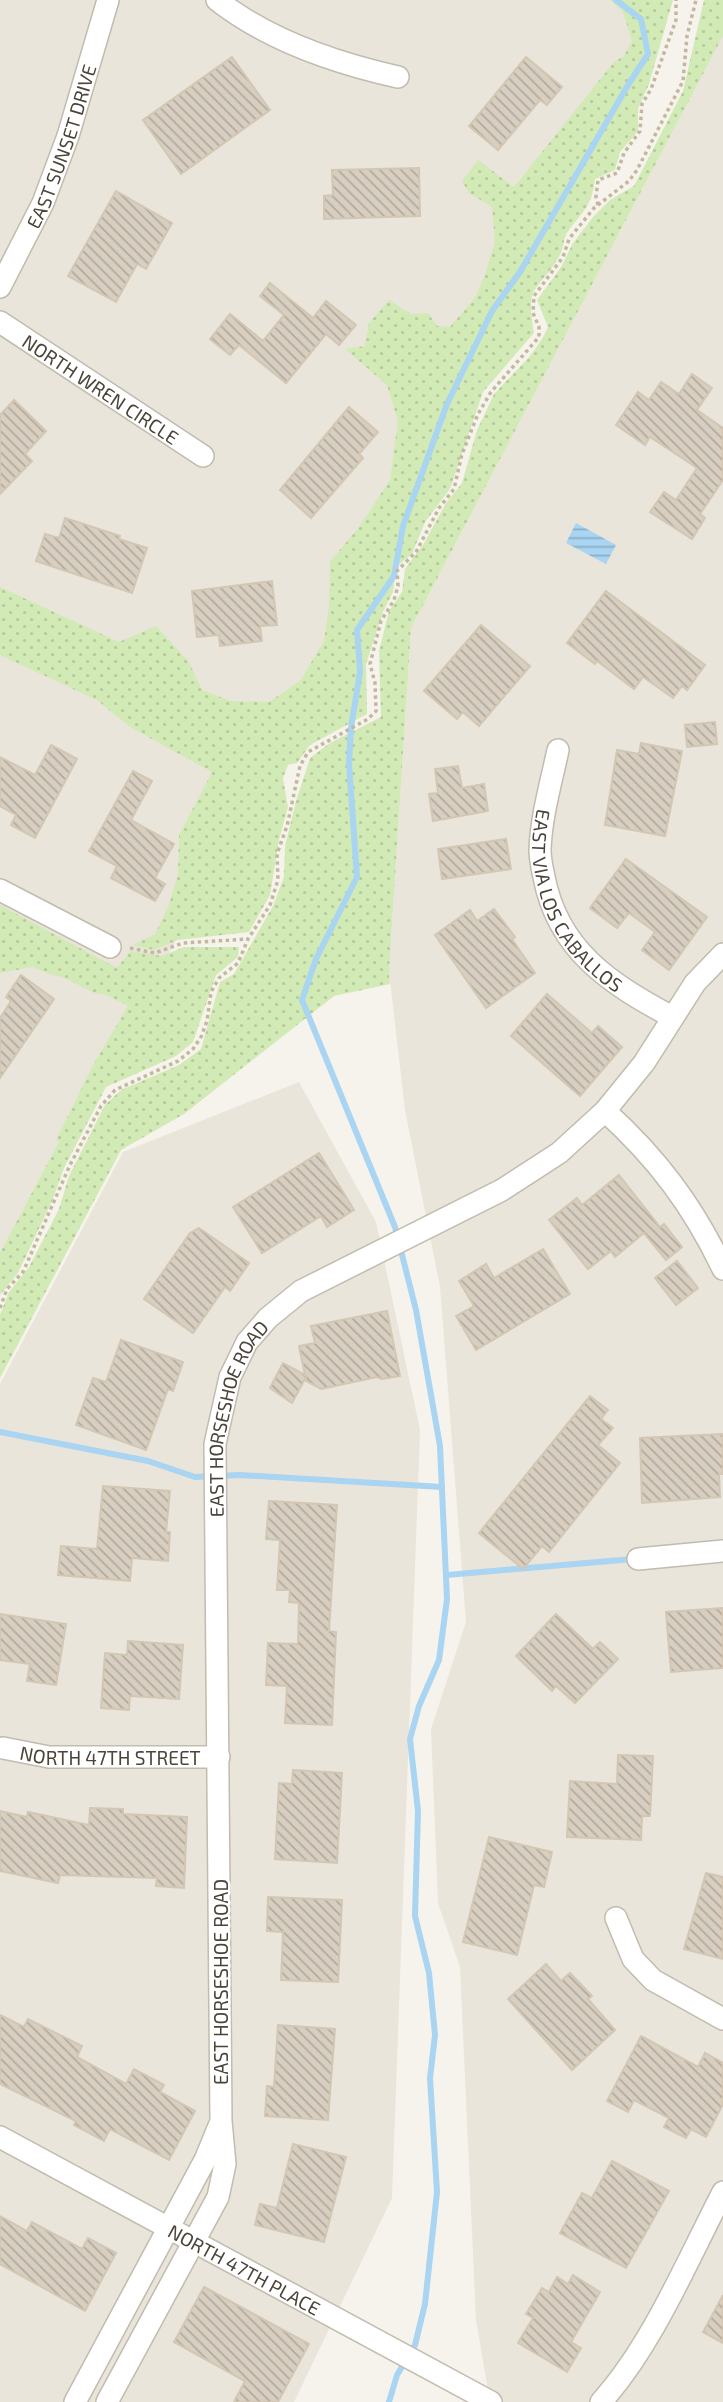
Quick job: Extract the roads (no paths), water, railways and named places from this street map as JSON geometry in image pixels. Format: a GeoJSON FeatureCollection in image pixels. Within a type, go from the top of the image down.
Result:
{"type":"FeatureCollection","features":[{"type":"Feature","properties":{"kind":"street","name":"EAST SUNSET DRIVE"},"geometry":{"type":"LineString","coordinates":[[0,287],[43,203],[68,136],[108,0]]}},
{"type":"Feature","properties":{"kind":"street"},"geometry":{"type":"LineString","coordinates":[[216,0],[239,17],[286,40],[352,67],[398,77]]}},
{"type":"Feature","properties":{"kind":"street","name":"NORTH WREN CIRCLE"},"geometry":{"type":"LineString","coordinates":[[0,322],[203,456]]}},
{"type":"Feature","properties":{"kind":"street","name":"EAST VIA LOS CABALLOS"},"geometry":{"type":"LineString","coordinates":[[558,750],[543,819],[540,854],[556,919],[571,942],[606,977],[631,995],[672,1017]]}},
{"type":"Feature","properties":{"kind":"street"},"geometry":{"type":"LineString","coordinates":[[0,890],[110,947]]}},
{"type":"Feature","properties":{"kind":"street","name":"EAST HORSESHOE ROAD"},"geometry":{"type":"LineString","coordinates":[[107,2402],[218,2197],[225,2164],[221,2121],[215,1444],[230,1377],[247,1342],[268,1318],[300,1291],[502,1190],[559,1153],[605,1111],[644,1063],[695,983],[723,954]]}},
{"type":"Feature","properties":{"kind":"street"},"geometry":{"type":"LineString","coordinates":[[605,1111],[663,1170],[706,1234],[723,1269]]}},
{"type":"Feature","properties":{"kind":"street"},"geometry":{"type":"LineString","coordinates":[[638,1559],[723,1550]]}},
{"type":"Feature","properties":{"kind":"street","name":"NORTH 47TH STREET"},"geometry":{"type":"LineString","coordinates":[[3,1748],[48,1757],[219,1757]]}},
{"type":"Feature","properties":{"kind":"street"},"geometry":{"type":"LineString","coordinates":[[615,1918],[633,1959],[653,1980],[723,2019]]}},
{"type":"Feature","properties":{"kind":"street","name":"EAST HORSESHOE ROAD"},"geometry":{"type":"LineString","coordinates":[[75,2402],[205,2160],[221,2121]]}},
{"type":"Feature","properties":{"kind":"street","name":"NORTH 47TH PLACE"},"geometry":{"type":"LineString","coordinates":[[0,2137],[491,2402]]}},
{"type":"Feature","properties":{"kind":"street"},"geometry":{"type":"LineString","coordinates":[[601,2402],[618,2384],[643,2342],[723,2192]]}},
{"type":"Feature","properties":{"kind":"street"},"geometry":{"type":"LineString","coordinates":[[108,2341],[133,2354]]}},
{"type":"Feature","properties":{"kind":"water"},"geometry":{"type":"Polygon","coordinates":[[[576,523],[616,545],[606,564],[566,543],[576,523]]]}},
{"type":"Feature","properties":{"kind":"waterway"},"geometry":{"type":"LineString","coordinates":[[389,2402],[397,2375],[415,2345],[425,2304],[437,2192],[430,2078],[435,2035],[429,1973],[415,1916],[418,1811],[410,1739],[419,1706],[439,1660],[447,1599],[440,1446],[416,1310],[395,1227],[302,1000],[316,959],[357,877],[349,764],[351,728],[360,672],[357,630],[394,576],[403,526],[447,404],[492,311],[520,272],[648,54],[641,19],[616,0]]}},
{"type":"Feature","properties":{"kind":"waterway"},"geometry":{"type":"LineString","coordinates":[[0,1432],[148,1461],[195,1477],[240,1475],[442,1487]]}},
{"type":"Feature","properties":{"kind":"waterway"},"geometry":{"type":"LineString","coordinates":[[447,1575],[633,1559]]}}]}
